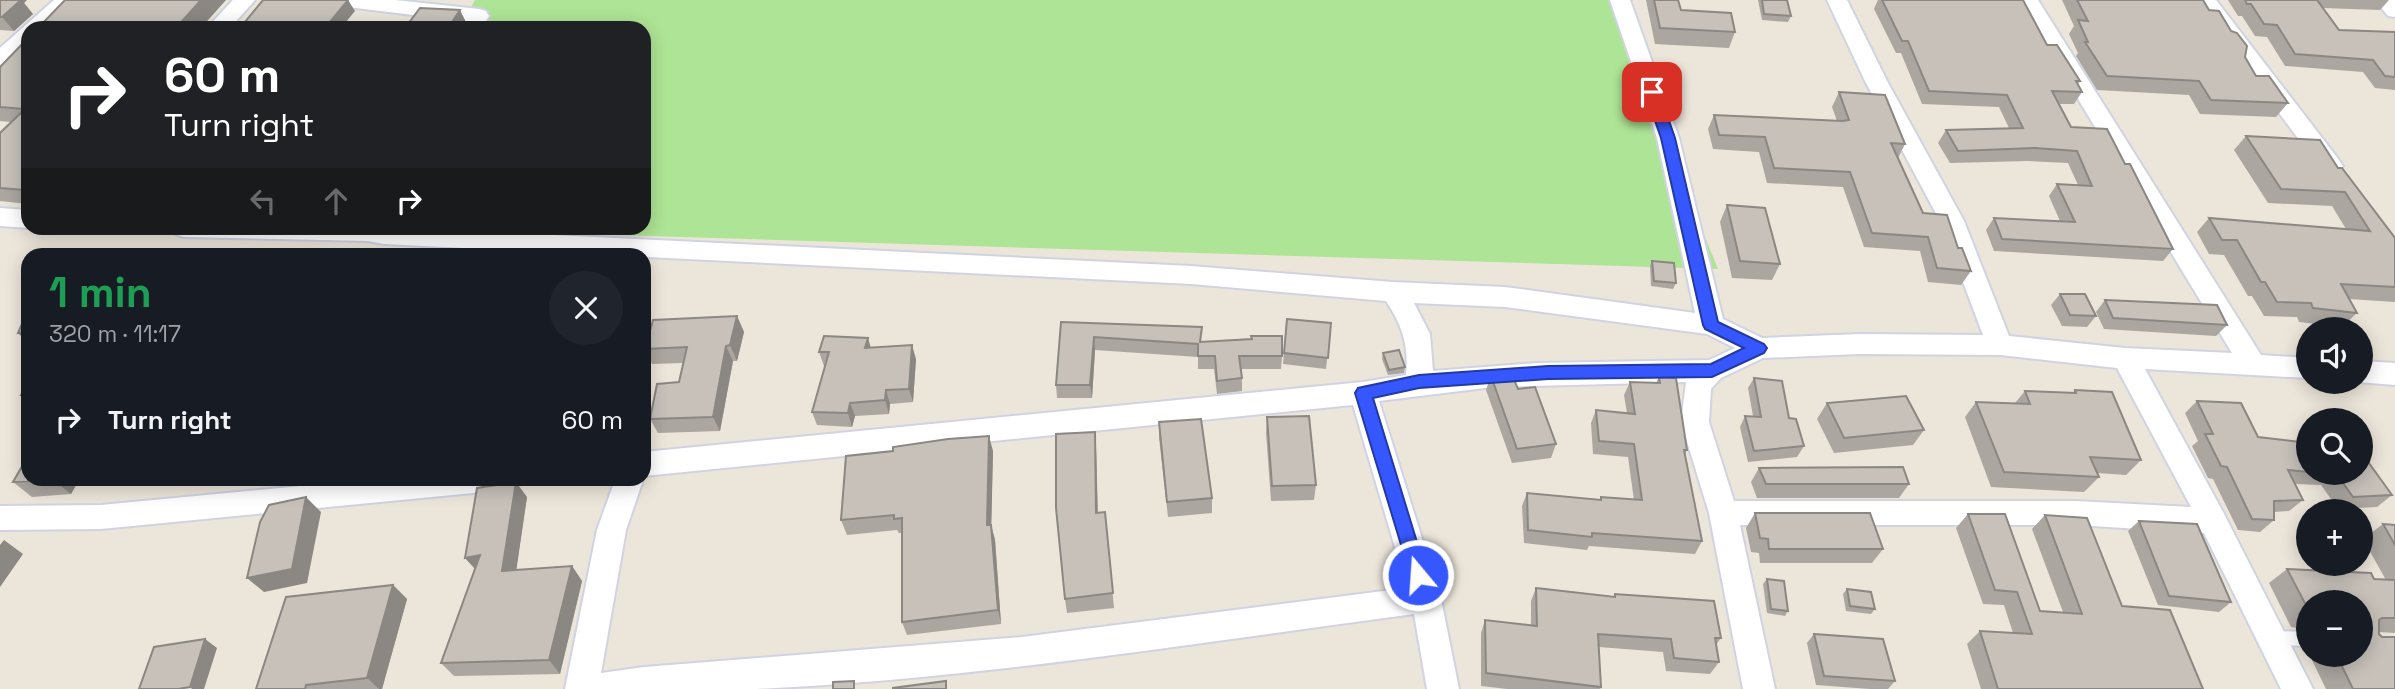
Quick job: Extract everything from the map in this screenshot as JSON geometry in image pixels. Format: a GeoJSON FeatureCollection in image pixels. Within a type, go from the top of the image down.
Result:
{"type":"FeatureCollection","features":[{"type":"Feature","properties":{"kind":"street"},"geometry":{"type":"LineString","coordinates":[[43,21],[66,0]]}},
{"type":"Feature","properties":{"kind":"street"},"geometry":{"type":"LineString","coordinates":[[225,21],[245,0]]}},
{"type":"Feature","properties":{"kind":"street"},"geometry":{"type":"LineString","coordinates":[[340,0],[479,15]]}},
{"type":"Feature","properties":{"kind":"street"},"geometry":{"type":"LineString","coordinates":[[1620,0],[1668,138],[1711,325]]}},
{"type":"Feature","properties":{"kind":"street"},"geometry":{"type":"LineString","coordinates":[[1837,0],[1876,81],[1952,221],[2000,345]]}},
{"type":"Feature","properties":{"kind":"street"},"geometry":{"type":"LineString","coordinates":[[2028,0],[2253,365]]}},
{"type":"Feature","properties":{"kind":"street"},"geometry":{"type":"LineString","coordinates":[[2205,0],[2346,185]]}},
{"type":"Feature","properties":{"kind":"street"},"geometry":{"type":"LineString","coordinates":[[2385,0],[2395,11]]}},
{"type":"Feature","properties":{"kind":"street"},"geometry":{"type":"LineString","coordinates":[[0,60],[21,40]]}},
{"type":"Feature","properties":{"kind":"street"},"geometry":{"type":"LineString","coordinates":[[0,217],[21,218]]}},
{"type":"Feature","properties":{"kind":"street"},"geometry":{"type":"LineString","coordinates":[[384,235],[646,248]]}},
{"type":"Feature","properties":{"kind":"street"},"geometry":{"type":"LineString","coordinates":[[651,248],[1191,275],[1393,292],[1505,297],[1711,325],[1759,348]]}},
{"type":"Feature","properties":{"kind":"street"},"geometry":{"type":"LineString","coordinates":[[1393,292],[1414,320],[1422,357],[1419,382]]}},
{"type":"Feature","properties":{"kind":"street"},"geometry":{"type":"LineString","coordinates":[[1759,689],[1723,513],[1695,422],[1698,385],[1712,371],[1759,348],[1860,344],[2000,345],[2125,358],[2296,367]]}},
{"type":"Feature","properties":{"kind":"street"},"geometry":{"type":"LineString","coordinates":[[2125,358],[2213,521],[2298,689]]}},
{"type":"Feature","properties":{"kind":"street"},"geometry":{"type":"LineString","coordinates":[[651,466],[1363,393],[1419,382],[1548,373],[1712,371]]}},
{"type":"Feature","properties":{"kind":"street"},"geometry":{"type":"LineString","coordinates":[[2373,373],[2395,374]]}},
{"type":"Feature","properties":{"kind":"street"},"geometry":{"type":"LineString","coordinates":[[1363,393],[1426,599],[1443,689]]}},
{"type":"Feature","properties":{"kind":"street"},"geometry":{"type":"LineString","coordinates":[[0,519],[101,517],[422,486]]}},
{"type":"Feature","properties":{"kind":"street"},"geometry":{"type":"LineString","coordinates":[[581,689],[592,649],[604,565],[618,504],[626,486]]}},
{"type":"Feature","properties":{"kind":"street"},"geometry":{"type":"LineString","coordinates":[[1723,513],[2076,513],[2213,521]]}},
{"type":"Feature","properties":{"kind":"street"},"geometry":{"type":"LineString","coordinates":[[596,689],[644,682],[815,670],[1022,650],[1426,599]]}},
{"type":"Feature","properties":{"kind":"lane"},"geometry":{"type":"LineString","coordinates":[[2272,638],[2296,639]]}},
{"type":"Feature","properties":{"kind":"green space"},"geometry":{"type":"Polygon","coordinates":[[[475,0],[1609,0],[1718,269],[614,235],[651,235],[651,21],[464,21],[475,0]]]}},
{"type":"Feature","properties":{"kind":"building"},"geometry":{"type":"Polygon","coordinates":[[[0,0],[21,0],[0,17],[0,0]]]}},
{"type":"Feature","properties":{"kind":"building"},"geometry":{"type":"Polygon","coordinates":[[[65,0],[201,0],[182,21],[45,21],[65,0]]]}},
{"type":"Feature","properties":{"kind":"building"},"geometry":{"type":"Polygon","coordinates":[[[263,0],[348,0],[331,21],[246,21],[263,0]]]}},
{"type":"Feature","properties":{"kind":"building"},"geometry":{"type":"Polygon","coordinates":[[[1654,0],[1678,0],[1681,10],[1731,13],[1735,32],[1660,28],[1654,0]]]}},
{"type":"Feature","properties":{"kind":"building"},"geometry":{"type":"Polygon","coordinates":[[[1762,0],[1787,0],[1791,16],[1764,14],[1762,0]]]}},
{"type":"Feature","properties":{"kind":"building"},"geometry":{"type":"Polygon","coordinates":[[[1882,0],[2023,0],[2047,45],[2057,45],[2080,81],[2076,81],[2082,92],[2052,91],[2071,127],[2107,129],[2125,164],[2130,164],[2173,249],[2002,239],[1994,218],[2075,222],[2057,184],[2092,186],[2077,151],[2035,148],[1958,151],[1946,130],[2023,128],[2007,95],[1929,91],[1908,41],[1902,41],[1882,0]]]}},
{"type":"Feature","properties":{"kind":"building"},"geometry":{"type":"Polygon","coordinates":[[[2077,0],[2203,0],[2209,10],[2219,11],[2231,31],[2237,33],[2247,46],[2245,57],[2256,76],[2269,76],[2288,103],[2211,100],[2199,81],[2107,76],[2085,42],[2088,42],[2078,20],[2088,21],[2077,0]]]}},
{"type":"Feature","properties":{"kind":"building"},"geometry":{"type":"Polygon","coordinates":[[[2245,0],[2317,0],[2339,30],[2395,32],[2395,77],[2385,76],[2373,60],[2295,54],[2277,25],[2264,24],[2251,4],[2247,4],[2245,0]]]}},
{"type":"Feature","properties":{"kind":"building"},"geometry":{"type":"Polygon","coordinates":[[[420,8],[460,10],[453,21],[410,21],[420,8]]]}},
{"type":"Feature","properties":{"kind":"building"},"geometry":{"type":"Polygon","coordinates":[[[21,45],[21,109],[0,107],[0,67],[21,45]]]}},
{"type":"Feature","properties":{"kind":"building"},"geometry":{"type":"Polygon","coordinates":[[[1839,92],[1885,95],[1905,144],[1891,143],[1923,213],[1947,215],[1958,248],[1962,248],[1971,271],[1937,268],[1928,237],[1872,233],[1850,172],[1774,168],[1765,137],[1719,135],[1714,115],[1849,120],[1839,92]]]}},
{"type":"Feature","properties":{"kind":"building"},"geometry":{"type":"Polygon","coordinates":[[[21,113],[21,190],[0,188],[0,133],[21,113]]]}},
{"type":"Feature","properties":{"kind":"building"},"geometry":{"type":"Polygon","coordinates":[[[2246,136],[2320,140],[2338,168],[2342,168],[2395,238],[2395,287],[2341,284],[2357,313],[2313,308],[2311,303],[2277,302],[2265,282],[2261,282],[2237,240],[2222,240],[2209,218],[2370,231],[2345,192],[2281,189],[2246,136]]]}},
{"type":"Feature","properties":{"kind":"building"},"geometry":{"type":"Polygon","coordinates":[[[1727,205],[1765,208],[1780,264],[1740,261],[1727,205]]]}},
{"type":"Feature","properties":{"kind":"building"},"geometry":{"type":"Polygon","coordinates":[[[1652,261],[1674,263],[1676,283],[1654,281],[1652,261]]]}},
{"type":"Feature","properties":{"kind":"building"},"geometry":{"type":"Polygon","coordinates":[[[2060,294],[2085,294],[2096,316],[2070,315],[2060,294]]]}},
{"type":"Feature","properties":{"kind":"building"},"geometry":{"type":"Polygon","coordinates":[[[2105,300],[2217,305],[2227,325],[2113,318],[2105,300]]]}},
{"type":"Feature","properties":{"kind":"building"},"geometry":{"type":"Polygon","coordinates":[[[737,316],[730,345],[726,346],[713,417],[651,419],[657,384],[679,382],[687,347],[651,349],[653,320],[737,316]]]}},
{"type":"Feature","properties":{"kind":"building"},"geometry":{"type":"Polygon","coordinates":[[[1287,319],[1331,323],[1328,358],[1284,353],[1287,319]]]}},
{"type":"Feature","properties":{"kind":"building"},"geometry":{"type":"Polygon","coordinates":[[[1061,322],[1202,327],[1200,342],[1252,339],[1251,336],[1282,336],[1282,356],[1239,356],[1242,378],[1217,381],[1215,356],[1198,356],[1198,344],[1094,337],[1090,385],[1056,385],[1061,322]]]}},
{"type":"Feature","properties":{"kind":"building"},"geometry":{"type":"Polygon","coordinates":[[[824,336],[868,338],[865,348],[912,345],[909,389],[886,390],[885,400],[850,403],[848,413],[812,412],[829,352],[819,352],[824,336]]]}},
{"type":"Feature","properties":{"kind":"building"},"geometry":{"type":"Polygon","coordinates":[[[1399,350],[1405,367],[1389,370],[1383,353],[1399,350]]]}},
{"type":"Feature","properties":{"kind":"building"},"geometry":{"type":"Polygon","coordinates":[[[1512,375],[1518,389],[1535,387],[1556,444],[1517,449],[1491,376],[1512,375]]]}},
{"type":"Feature","properties":{"kind":"building"},"geometry":{"type":"Polygon","coordinates":[[[1659,377],[1676,378],[1687,450],[1684,450],[1702,541],[1592,533],[1592,537],[1528,530],[1527,493],[1601,500],[1601,497],[1642,500],[1634,444],[1599,441],[1596,410],[1635,414],[1630,382],[1660,383],[1659,377]]]}},
{"type":"Feature","properties":{"kind":"building"},"geometry":{"type":"Polygon","coordinates":[[[1754,378],[1782,381],[1789,418],[1796,419],[1804,446],[1754,451],[1745,416],[1761,417],[1754,378]]]}},
{"type":"Feature","properties":{"kind":"building"},"geometry":{"type":"Polygon","coordinates":[[[2075,390],[2112,392],[2141,460],[2090,457],[2099,477],[2004,472],[1976,402],[2030,404],[2025,391],[2076,393],[2075,390]]]}},
{"type":"Feature","properties":{"kind":"building"},"geometry":{"type":"Polygon","coordinates":[[[1906,396],[1924,430],[1844,438],[1827,403],[1906,396]]]}},
{"type":"Feature","properties":{"kind":"building"},"geometry":{"type":"Polygon","coordinates":[[[2197,401],[2241,403],[2258,437],[2296,442],[2296,471],[2288,470],[2302,499],[2274,501],[2274,520],[2252,519],[2227,467],[2221,466],[2205,434],[2213,434],[2197,401]]]}},
{"type":"Feature","properties":{"kind":"building"},"geometry":{"type":"Polygon","coordinates":[[[1309,416],[1316,485],[1272,486],[1267,417],[1309,416]]]}},
{"type":"Feature","properties":{"kind":"building"},"geometry":{"type":"Polygon","coordinates":[[[1201,419],[1212,498],[1167,502],[1159,422],[1201,419]]]}},
{"type":"Feature","properties":{"kind":"building"},"geometry":{"type":"Polygon","coordinates":[[[1095,432],[1096,513],[1105,512],[1113,593],[1065,599],[1056,508],[1056,434],[1095,432]]]}},
{"type":"Feature","properties":{"kind":"building"},"geometry":{"type":"Polygon","coordinates":[[[989,436],[987,525],[991,525],[998,610],[902,622],[902,518],[894,519],[894,515],[841,520],[846,456],[893,451],[893,447],[948,439],[989,436]]]}},
{"type":"Feature","properties":{"kind":"building"},"geometry":{"type":"Polygon","coordinates":[[[1903,467],[1909,484],[1766,484],[1759,468],[1903,467]]]}},
{"type":"Feature","properties":{"kind":"building"},"geometry":{"type":"Polygon","coordinates":[[[21,468],[21,482],[13,482],[21,468]]]}},
{"type":"Feature","properties":{"kind":"building"},"geometry":{"type":"Polygon","coordinates":[[[2373,469],[2392,495],[2353,497],[2344,485],[2373,485],[2373,469]]]}},
{"type":"Feature","properties":{"kind":"building"},"geometry":{"type":"Polygon","coordinates":[[[515,486],[502,571],[572,566],[549,660],[441,663],[480,555],[465,558],[477,488],[515,486]]]}},
{"type":"Feature","properties":{"kind":"building"},"geometry":{"type":"Polygon","coordinates":[[[306,497],[292,569],[247,578],[260,522],[269,505],[306,497]]]}},
{"type":"Feature","properties":{"kind":"building"},"geometry":{"type":"Polygon","coordinates":[[[1755,513],[1870,513],[1883,549],[1769,549],[1768,539],[1760,538],[1755,513]]]}},
{"type":"Feature","properties":{"kind":"building"},"geometry":{"type":"Polygon","coordinates":[[[1968,514],[2005,514],[2040,611],[2082,614],[2045,515],[2087,518],[2122,606],[2170,610],[2203,689],[1998,689],[1980,631],[2032,634],[2017,592],[1995,590],[1968,514]]]}},
{"type":"Feature","properties":{"kind":"building"},"geometry":{"type":"Polygon","coordinates":[[[2139,521],[2197,524],[2231,602],[2169,596],[2139,521]]]}},
{"type":"Feature","properties":{"kind":"building"},"geometry":{"type":"Polygon","coordinates":[[[2383,524],[2395,525],[2395,545],[2383,524]]]}},
{"type":"Feature","properties":{"kind":"building"},"geometry":{"type":"Polygon","coordinates":[[[2287,569],[2296,569],[2296,576],[2372,576],[2374,579],[2395,580],[2395,618],[2379,620],[2379,634],[2382,637],[2395,637],[2395,689],[2353,689],[2342,667],[2373,667],[2373,590],[2298,590],[2287,569]]]}},
{"type":"Feature","properties":{"kind":"building"},"geometry":{"type":"Polygon","coordinates":[[[1767,579],[1784,581],[1788,611],[1771,609],[1767,579]]]}},
{"type":"Feature","properties":{"kind":"building"},"geometry":{"type":"Polygon","coordinates":[[[393,585],[367,678],[306,685],[305,689],[256,689],[286,597],[393,585]]]}},
{"type":"Feature","properties":{"kind":"building"},"geometry":{"type":"Polygon","coordinates":[[[1536,588],[1615,597],[1615,594],[1714,601],[1721,638],[1715,638],[1719,662],[1674,658],[1671,639],[1598,634],[1601,687],[1486,673],[1485,620],[1537,626],[1536,588]]]}},
{"type":"Feature","properties":{"kind":"building"},"geometry":{"type":"Polygon","coordinates":[[[1847,589],[1871,592],[1875,609],[1850,606],[1847,589]]]}},
{"type":"Feature","properties":{"kind":"building"},"geometry":{"type":"Polygon","coordinates":[[[1814,634],[1883,639],[1895,681],[1824,676],[1814,634]]]}},
{"type":"Feature","properties":{"kind":"building"},"geometry":{"type":"Polygon","coordinates":[[[205,639],[190,687],[139,689],[154,647],[205,639]]]}},
{"type":"Feature","properties":{"kind":"building"},"geometry":{"type":"Polygon","coordinates":[[[854,681],[854,689],[833,689],[833,682],[854,681]]]}},
{"type":"Feature","properties":{"kind":"building"},"geometry":{"type":"Polygon","coordinates":[[[946,681],[946,689],[893,689],[893,688],[946,681]]]}},
{"type":"Feature","properties":{"kind":"route"},"geometry":{"type":"LineString","coordinates":[[1418,575],[1363,393],[1419,382],[1548,373],[1712,371],[1759,348],[1711,325],[1668,138],[1652,92]]}}]}
